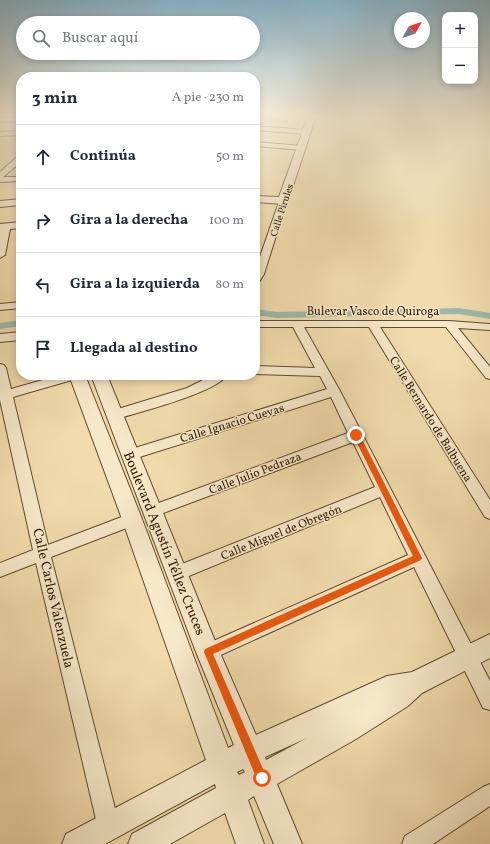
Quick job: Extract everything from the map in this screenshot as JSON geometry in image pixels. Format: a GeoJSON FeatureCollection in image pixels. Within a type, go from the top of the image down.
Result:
{"type":"FeatureCollection","features":[{"type":"Feature","properties":{"kind":"street","name":"Calle Pirules"},"geometry":{"type":"LineString","coordinates":[[260,271],[299,155]]}},
{"type":"Feature","properties":{"kind":"street"},"geometry":{"type":"LineString","coordinates":[[0,176],[16,162]]}},
{"type":"Feature","properties":{"kind":"street"},"geometry":{"type":"LineString","coordinates":[[0,180],[16,179]]}},
{"type":"Feature","properties":{"kind":"street"},"geometry":{"type":"LineString","coordinates":[[260,195],[284,199]]}},
{"type":"Feature","properties":{"kind":"street"},"geometry":{"type":"LineString","coordinates":[[260,198],[284,199]]}},
{"type":"Feature","properties":{"kind":"street"},"geometry":{"type":"LineString","coordinates":[[0,201],[16,199]]}},
{"type":"Feature","properties":{"kind":"street"},"geometry":{"type":"LineString","coordinates":[[0,204],[16,202]]}},
{"type":"Feature","properties":{"kind":"street"},"geometry":{"type":"LineString","coordinates":[[0,255],[3,227],[16,226]]}},
{"type":"Feature","properties":{"kind":"street"},"geometry":{"type":"LineString","coordinates":[[0,307],[16,305]]}},
{"type":"Feature","properties":{"kind":"street","name":"Bulevar Vasco de Quiroga"},"geometry":{"type":"LineString","coordinates":[[260,324],[449,324],[490,327]]}},
{"type":"Feature","properties":{"kind":"street"},"geometry":{"type":"LineString","coordinates":[[297,324],[334,391],[490,701]]}},
{"type":"Feature","properties":{"kind":"street","name":"Calle Bernardo de Balbuena"},"geometry":{"type":"LineString","coordinates":[[372,324],[490,513]]}},
{"type":"Feature","properties":{"kind":"street"},"geometry":{"type":"LineString","coordinates":[[449,324],[490,375]]}},
{"type":"Feature","properties":{"kind":"street"},"geometry":{"type":"LineString","coordinates":[[0,338],[16,336]]}},
{"type":"Feature","properties":{"kind":"street","name":"Calle Carlos Valenzuela"},"geometry":{"type":"LineString","coordinates":[[0,368],[3,395],[109,828]]}},
{"type":"Feature","properties":{"kind":"street"},"geometry":{"type":"LineString","coordinates":[[260,370],[323,372]]}},
{"type":"Feature","properties":{"kind":"street"},"geometry":{"type":"LineString","coordinates":[[3,395],[58,380]]}},
{"type":"Feature","properties":{"kind":"street","name":"Boulevard Agustín Téllez Cruces"},"geometry":{"type":"LineString","coordinates":[[78,380],[132,519],[250,844]]}},
{"type":"Feature","properties":{"kind":"street","name":"Boulevard Agustín Téllez Cruces"},"geometry":{"type":"LineString","coordinates":[[104,380],[113,415],[178,573],[208,652],[262,778],[288,844]]}},
{"type":"Feature","properties":{"kind":"street"},"geometry":{"type":"LineString","coordinates":[[113,415],[191,391],[214,380]]}},
{"type":"Feature","properties":{"kind":"street","name":"Calle Ignacio Cuevas"},"geometry":{"type":"LineString","coordinates":[[130,454],[334,391]]}},
{"type":"Feature","properties":{"kind":"street","name":"Calle Julio Pedraza"},"geometry":{"type":"LineString","coordinates":[[153,511],[356,435]]}},
{"type":"Feature","properties":{"kind":"street","name":"Calle Miguel de Obregón"},"geometry":{"type":"LineString","coordinates":[[178,573],[384,489]]}},
{"type":"Feature","properties":{"kind":"street"},"geometry":{"type":"LineString","coordinates":[[0,570],[132,519]]}},
{"type":"Feature","properties":{"kind":"street"},"geometry":{"type":"LineString","coordinates":[[208,652],[418,558]]}},
{"type":"Feature","properties":{"kind":"street"},"geometry":{"type":"LineString","coordinates":[[142,844],[347,730],[399,697],[413,684],[469,658],[490,646]]}},
{"type":"Feature","properties":{"kind":"street"},"geometry":{"type":"LineString","coordinates":[[76,844],[109,828],[250,752],[381,691],[399,685],[413,684]]}},
{"type":"Feature","properties":{"kind":"street"},"geometry":{"type":"LineString","coordinates":[[413,844],[490,794]]}},
{"type":"Feature","properties":{"kind":"waterway"},"geometry":{"type":"LineString","coordinates":[[260,313],[277,315],[459,311],[490,316]]}},
{"type":"Feature","properties":{"kind":"waterway"},"geometry":{"type":"LineString","coordinates":[[0,326],[16,324]]}},
{"type":"Feature","properties":{"kind":"route"},"geometry":{"type":"LineString","coordinates":[[262,778],[208,652],[418,558],[356,435]]}}]}
